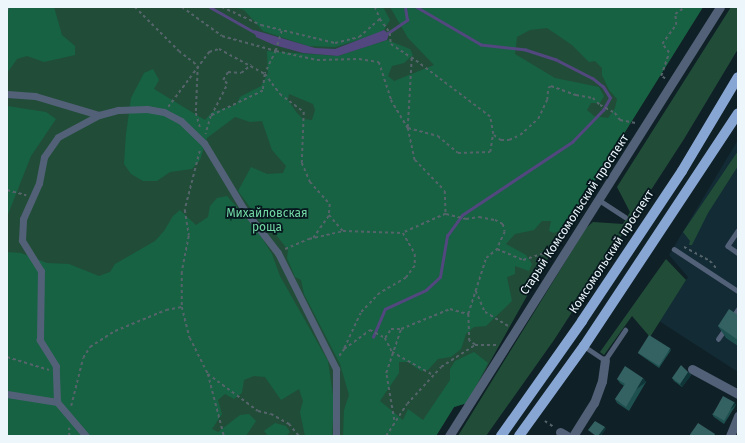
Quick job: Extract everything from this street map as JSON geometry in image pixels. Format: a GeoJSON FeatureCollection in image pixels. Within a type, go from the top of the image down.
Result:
{"type":"FeatureCollection","features":[{"type":"Feature","properties":{"kind":"main road","name":"Комсомольский проспект"},"geometry":{"type":"LineString","coordinates":[[501,436],[582,321],[682,170],[738,77]]}},
{"type":"Feature","properties":{"kind":"main road"},"geometry":{"type":"LineString","coordinates":[[519,436],[584,346],[738,113]]}},
{"type":"Feature","properties":{"kind":"street","name":"Старый Комсомольский проспект"},"geometry":{"type":"LineString","coordinates":[[450,436],[503,348],[599,200],[720,7]]}},
{"type":"Feature","properties":{"kind":"street"},"geometry":{"type":"LineString","coordinates":[[7,94],[35,96],[99,115]]}},
{"type":"Feature","properties":{"kind":"street"},"geometry":{"type":"LineString","coordinates":[[86,436],[57,402],[54,360],[40,340],[41,271],[21,234],[22,219],[32,197],[48,149],[70,129],[99,115],[118,110],[147,109],[164,112],[181,120],[204,143],[240,203],[278,253],[334,364],[338,403],[336,436]]}},
{"type":"Feature","properties":{"kind":"street"},"geometry":{"type":"LineString","coordinates":[[573,436],[594,403],[602,381],[605,360]]}},
{"type":"Feature","properties":{"kind":"street"},"geometry":{"type":"LineString","coordinates":[[692,369],[738,394]]}},
{"type":"Feature","properties":{"kind":"street"},"geometry":{"type":"LineString","coordinates":[[7,394],[57,402]]}},
{"type":"Feature","properties":{"kind":"street"},"geometry":{"type":"LineString","coordinates":[[730,436],[738,416]]}},
{"type":"Feature","properties":{"kind":"lane"},"geometry":{"type":"LineString","coordinates":[[599,200],[625,217]]}},
{"type":"Feature","properties":{"kind":"lane"},"geometry":{"type":"LineString","coordinates":[[738,231],[728,246],[738,253]]}},
{"type":"Feature","properties":{"kind":"lane"},"geometry":{"type":"LineString","coordinates":[[674,249],[738,291]]}},
{"type":"Feature","properties":{"kind":"lane"},"geometry":{"type":"LineString","coordinates":[[718,339],[738,309]]}},
{"type":"Feature","properties":{"kind":"lane"},"geometry":{"type":"LineString","coordinates":[[584,346],[605,360],[626,330]]}},
{"type":"Feature","properties":{"kind":"path"},"geometry":{"type":"LineString","coordinates":[[135,7],[179,51],[198,66]]}},
{"type":"Feature","properties":{"kind":"path"},"geometry":{"type":"LineString","coordinates":[[182,7],[222,36],[276,51],[317,60],[359,59],[379,62],[391,100],[408,128],[416,160],[445,191],[446,214]]}},
{"type":"Feature","properties":{"kind":"path"},"geometry":{"type":"LineString","coordinates":[[222,7],[261,25],[335,43],[359,37],[380,19]]}},
{"type":"Feature","properties":{"kind":"path"},"geometry":{"type":"LineString","coordinates":[[375,7],[380,19],[390,33],[391,44],[490,117],[493,134],[490,152],[458,153],[438,136],[408,128]]}},
{"type":"Feature","properties":{"kind":"path"},"geometry":{"type":"LineString","coordinates":[[667,81],[661,76],[669,53],[662,44],[676,25],[675,14],[685,7]]}},
{"type":"Feature","properties":{"kind":"path"},"geometry":{"type":"LineString","coordinates":[[210,116],[263,91],[265,74],[278,48],[282,31]]}},
{"type":"Feature","properties":{"kind":"path"},"geometry":{"type":"LineString","coordinates":[[164,112],[209,52],[219,49],[251,65],[265,74],[280,94],[304,112],[302,163],[310,182],[330,204],[329,214],[313,238]]}},
{"type":"Feature","properties":{"kind":"path"},"geometry":{"type":"LineString","coordinates":[[408,128],[412,58]]}},
{"type":"Feature","properties":{"kind":"path"},"geometry":{"type":"LineString","coordinates":[[224,436],[208,374],[190,338],[182,307],[182,272],[189,236],[185,203],[204,143],[210,116],[227,84],[223,80],[228,72],[241,73],[251,65]]}},
{"type":"Feature","properties":{"kind":"path"},"geometry":{"type":"LineString","coordinates":[[198,66],[196,114],[200,128]]}},
{"type":"Feature","properties":{"kind":"path"},"geometry":{"type":"LineString","coordinates":[[493,134],[501,140],[509,140],[520,135],[538,119],[547,100],[548,88],[551,86],[576,95],[593,98],[615,113],[620,120],[626,123],[632,121]]}},
{"type":"Feature","properties":{"kind":"path"},"geometry":{"type":"LineString","coordinates":[[7,190],[32,197]]}},
{"type":"Feature","properties":{"kind":"path"},"geometry":{"type":"LineString","coordinates":[[329,214],[343,231]]}},
{"type":"Feature","properties":{"kind":"path"},"geometry":{"type":"LineString","coordinates":[[278,253],[313,238],[343,231],[403,232],[446,214],[466,219],[480,217],[495,220],[503,224],[505,232],[497,249],[486,258],[468,314],[469,341],[476,345]]}},
{"type":"Feature","properties":{"kind":"path"},"geometry":{"type":"LineString","coordinates":[[334,364],[344,348],[361,313],[380,293],[406,278],[415,266],[415,254],[403,232]]}},
{"type":"Feature","properties":{"kind":"path"},"geometry":{"type":"LineString","coordinates":[[497,249],[523,260],[542,254],[554,258]]}},
{"type":"Feature","properties":{"kind":"path"},"geometry":{"type":"LineString","coordinates":[[476,290],[485,312],[509,328]]}},
{"type":"Feature","properties":{"kind":"path"},"geometry":{"type":"LineString","coordinates":[[69,417],[83,358],[90,347],[115,331],[166,310],[182,307]]}},
{"type":"Feature","properties":{"kind":"path"},"geometry":{"type":"LineString","coordinates":[[385,338],[391,328],[401,329],[450,309],[468,314]]}},
{"type":"Feature","properties":{"kind":"path"},"geometry":{"type":"LineString","coordinates":[[394,421],[386,373],[401,329]]}},
{"type":"Feature","properties":{"kind":"path"},"geometry":{"type":"LineString","coordinates":[[344,348],[370,330],[385,338],[392,352],[433,375]]}},
{"type":"Feature","properties":{"kind":"path"},"geometry":{"type":"LineString","coordinates":[[386,436],[394,421],[433,375],[463,351],[476,345],[498,345],[503,348]]}},
{"type":"Feature","properties":{"kind":"path"},"geometry":{"type":"LineString","coordinates":[[7,357],[56,373]]}},
{"type":"Feature","properties":{"kind":"path"},"geometry":{"type":"LineString","coordinates":[[208,374],[258,411],[271,414],[289,424],[299,436]]}},
{"type":"Feature","properties":{"kind":"shaded area"},"geometry":{"type":"Polygon","coordinates":[[[254,30],[315,48],[335,49],[384,30],[389,34],[387,40],[338,56],[303,53],[274,45],[256,37],[254,30]]]}},
{"type":"Feature","properties":{"kind":"shaded area"},"geometry":{"type":"Polygon","coordinates":[[[738,140],[738,372],[659,321],[688,277],[669,255],[738,140]]]}},
{"type":"Feature","properties":{"kind":"green space","name":"Михайловская роща"},"geometry":{"type":"Polygon","coordinates":[[[7,7],[703,7],[565,228],[467,403],[454,407],[436,436],[7,436],[7,7]]]}},
{"type":"Feature","properties":{"kind":"green space"},"geometry":{"type":"Polygon","coordinates":[[[7,7],[54,7],[62,35],[75,46],[75,55],[44,62],[27,56],[17,59],[7,73],[7,7]]]}},
{"type":"Feature","properties":{"kind":"green space"},"geometry":{"type":"Polygon","coordinates":[[[233,7],[383,7],[390,20],[384,30],[371,36],[335,47],[308,46],[263,31],[244,10],[233,7]]]}},
{"type":"Feature","properties":{"kind":"green space"},"geometry":{"type":"Polygon","coordinates":[[[390,7],[703,7],[565,228],[554,233],[549,231],[551,221],[542,221],[534,230],[515,234],[506,244],[526,255],[532,264],[529,271],[515,266],[515,274],[507,277],[512,301],[486,326],[474,327],[466,334],[461,349],[451,357],[438,359],[428,370],[421,371],[408,362],[399,362],[399,373],[380,401],[403,420],[408,409],[423,420],[450,380],[450,369],[455,361],[474,352],[488,363],[467,403],[454,407],[436,436],[343,436],[344,410],[349,395],[340,364],[304,294],[301,280],[295,277],[287,258],[288,250],[269,226],[260,221],[238,191],[251,167],[267,174],[283,173],[286,166],[272,150],[262,121],[250,122],[235,117],[207,138],[200,160],[192,169],[170,172],[157,181],[143,181],[131,174],[124,164],[131,98],[144,73],[153,69],[159,80],[154,89],[205,120],[212,112],[236,105],[240,97],[261,86],[268,73],[267,51],[338,56],[387,40],[410,49],[413,55],[404,63],[392,66],[388,76],[394,81],[434,65],[408,38],[390,7]],[[547,28],[530,30],[517,37],[515,54],[555,78],[599,87],[604,96],[600,103],[591,103],[587,110],[594,116],[608,118],[615,108],[617,99],[609,90],[602,75],[602,68],[595,61],[589,62],[572,45],[547,28]],[[289,94],[288,100],[297,113],[303,119],[312,120],[315,110],[313,104],[289,94]]]}},
{"type":"Feature","properties":{"kind":"green space"},"geometry":{"type":"Polygon","coordinates":[[[731,7],[738,7],[738,49],[684,139],[554,340],[486,436],[458,436],[586,228],[593,222],[623,224],[630,212],[617,187],[731,7]]]}},
{"type":"Feature","properties":{"kind":"green space"},"geometry":{"type":"Polygon","coordinates":[[[7,106],[46,112],[56,119],[31,156],[7,217],[7,106]]]}},
{"type":"Feature","properties":{"kind":"green space"},"geometry":{"type":"Polygon","coordinates":[[[738,151],[738,166],[708,213],[692,245],[689,245],[690,241],[683,232],[738,151]]]}},
{"type":"Feature","properties":{"kind":"green space"},"geometry":{"type":"Polygon","coordinates":[[[227,196],[257,230],[272,254],[280,276],[328,361],[334,402],[332,436],[305,436],[300,412],[303,401],[299,389],[281,400],[265,377],[254,376],[244,380],[242,393],[234,399],[225,394],[218,400],[222,414],[212,429],[218,432],[240,415],[249,414],[256,421],[246,436],[7,436],[7,252],[21,253],[47,263],[69,264],[99,276],[110,272],[115,264],[155,241],[164,231],[173,216],[180,210],[196,225],[208,217],[210,206],[217,198],[227,196]]]}},
{"type":"Feature","properties":{"kind":"green space"},"geometry":{"type":"Polygon","coordinates":[[[666,259],[686,280],[650,337],[632,316],[604,355],[600,352],[666,259]]]}},
{"type":"Feature","properties":{"kind":"green space"},"geometry":{"type":"Polygon","coordinates":[[[275,423],[286,426],[290,432],[286,436],[268,436],[264,431],[275,423]]]}},
{"type":"Feature","properties":{"kind":"building"},"geometry":{"type":"Polygon","coordinates":[[[729,309],[738,315],[738,340],[718,326],[729,309]]]}},
{"type":"Feature","properties":{"kind":"building"},"geometry":{"type":"Polygon","coordinates":[[[649,335],[670,348],[659,366],[638,353],[649,335]]]}},
{"type":"Feature","properties":{"kind":"building"},"geometry":{"type":"Polygon","coordinates":[[[681,365],[688,372],[680,384],[672,378],[681,365]]]}},
{"type":"Feature","properties":{"kind":"building"},"geometry":{"type":"Polygon","coordinates":[[[625,366],[643,378],[626,407],[615,399],[625,384],[617,379],[625,366]]]}},
{"type":"Feature","properties":{"kind":"building"},"geometry":{"type":"Polygon","coordinates":[[[723,396],[734,402],[724,421],[713,414],[723,396]]]}},
{"type":"Feature","properties":{"kind":"building"},"geometry":{"type":"Polygon","coordinates":[[[595,421],[605,427],[598,436],[588,430],[595,421]]]}},
{"type":"Feature","properties":{"kind":"building"},"geometry":{"type":"Polygon","coordinates":[[[698,423],[715,434],[714,436],[689,436],[698,423]]]}},
{"type":"Feature","properties":{"kind":"waterway"},"geometry":{"type":"LineString","coordinates":[[210,7],[256,33]]}},
{"type":"Feature","properties":{"kind":"waterway"},"geometry":{"type":"LineString","coordinates":[[385,35],[407,20],[405,7]]}},
{"type":"Feature","properties":{"kind":"waterway"},"geometry":{"type":"LineString","coordinates":[[373,337],[385,309],[426,290],[440,277],[447,236],[462,215],[572,142],[603,110],[610,98],[603,87],[593,79],[556,60],[526,50],[481,45],[416,7]]}}]}
